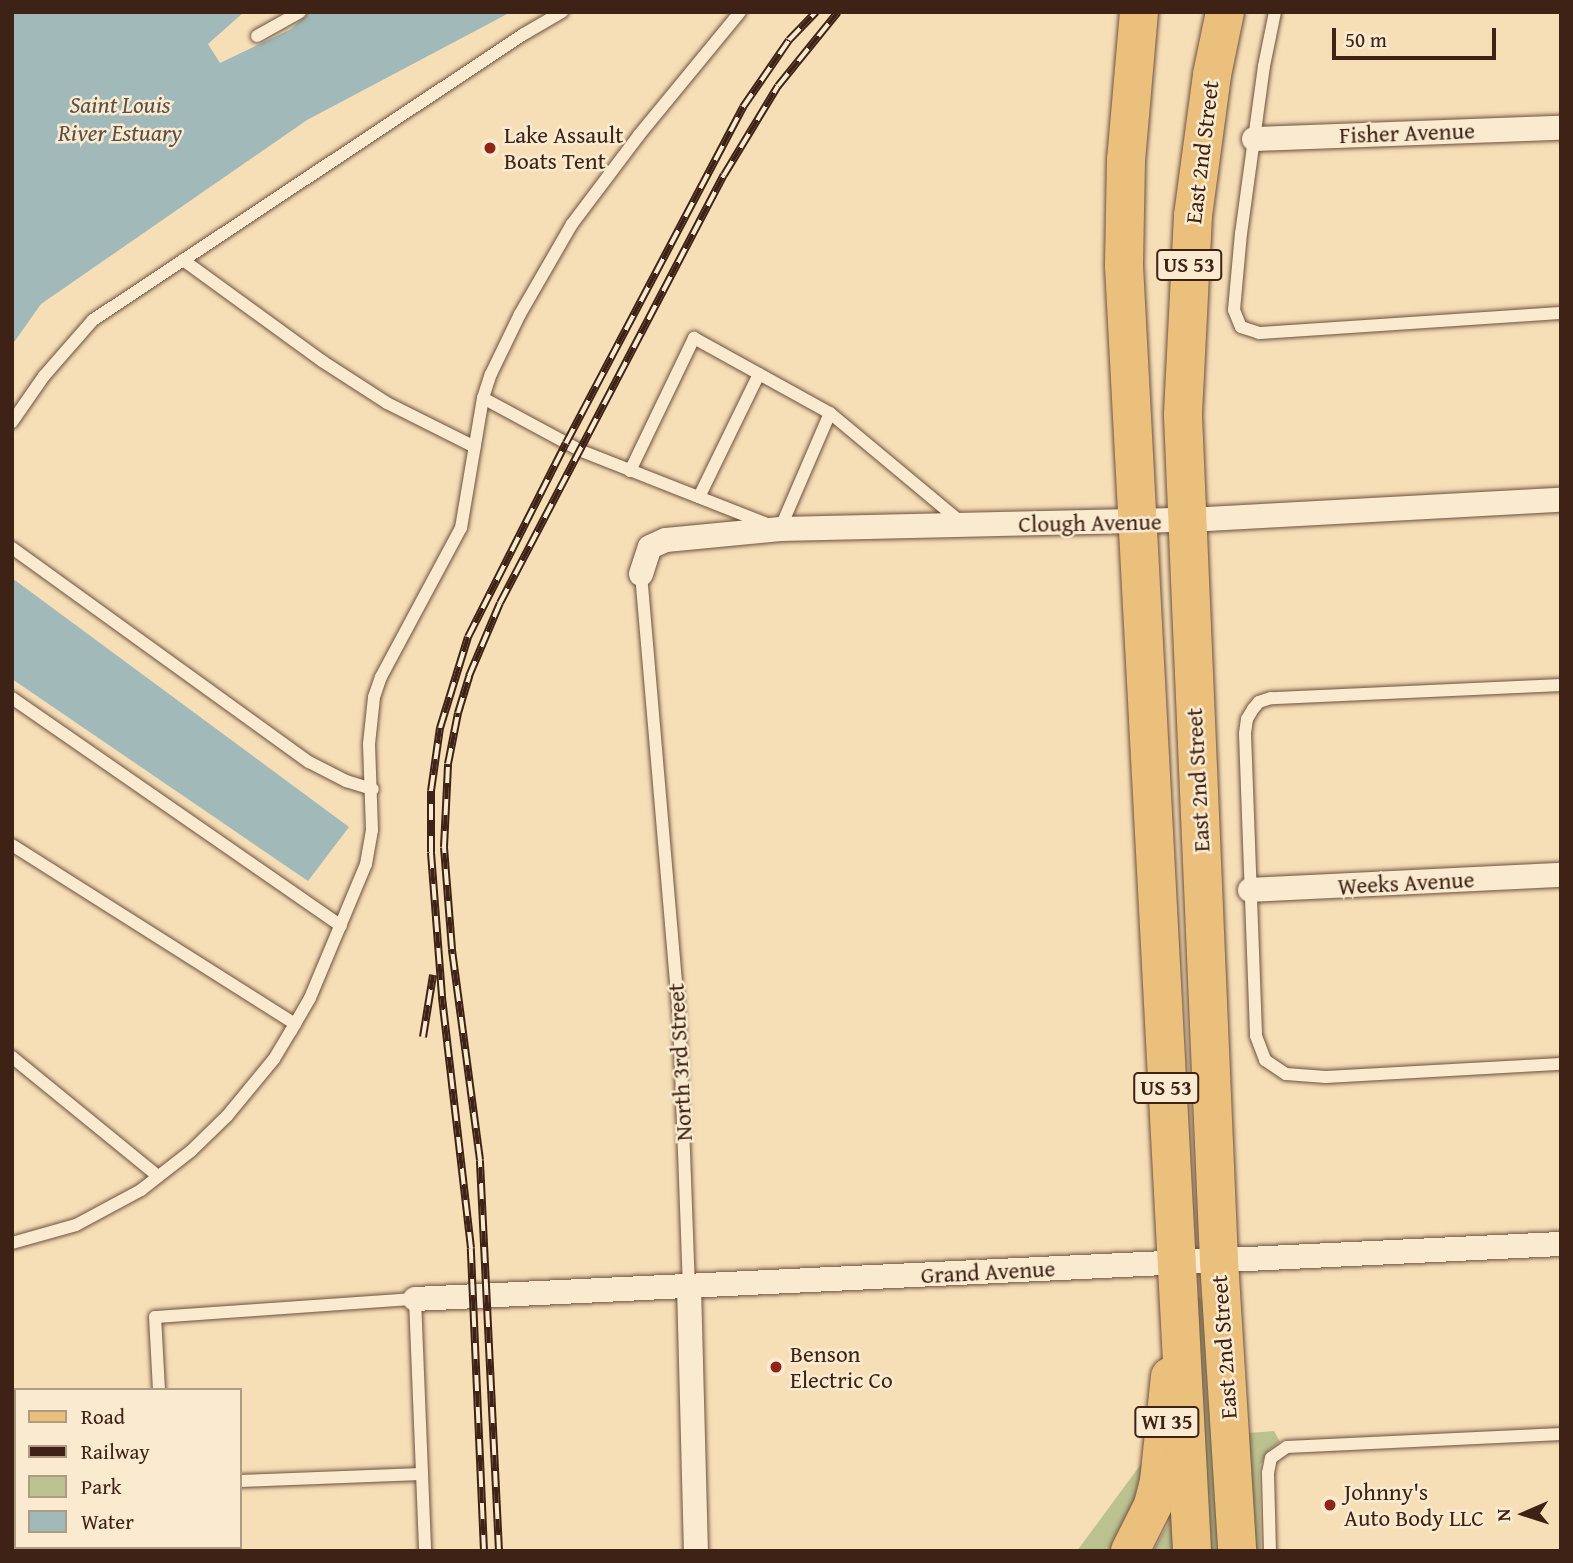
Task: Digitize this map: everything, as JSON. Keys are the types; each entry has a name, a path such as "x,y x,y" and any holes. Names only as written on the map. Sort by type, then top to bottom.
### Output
{"main road":[{"name":"East 2nd Street","path":"1139,12 1128,120 1124,220 1192,1551"},
{"name":"East 2nd Street","path":"1225,12 1200,152 1190,258 1184,416 1219,1261 1237,1551"},
{"name":"WI 35","path":"1130,1551 1153,1505 1165,1448 1176,1275"}],"street":[{"name":"Fisher Avenue","path":"1254,139 1561,128"},
{"name":"Clough Avenue","path":"641,574 650,547 666,540 780,529 1138,522 1561,500"},
{"name":"Weeks Avenue","path":"1250,890 1561,875"},
{"name":"Grand Avenue","path":"415,1299 689,1286 1176,1275 1219,1261 1561,1244"},
{"name":"North 3rd Street","path":"689,1286 696,1551"}],"lane":[{"path":"257,36 300,12"},
{"path":"12,422 44,376 93,320 524,34 562,12"},
{"path":"12,1243 76,1225 130,1196 158,1176 226,1116 274,1059 295,1024 341,926 366,863 372,830 373,789 369,744 374,697 381,677 461,528 483,398 520,314 572,224 639,135 740,12"},
{"path":"1275,12 1254,139 1234,310 1237,321 1248,332 1561,313"},
{"path":"183,260 322,361 387,404 475,447"},
{"path":"630,471 694,338 830,413 965,525"},
{"path":"699,496 759,374"},
{"path":"483,398 572,446 780,529 830,413"},
{"path":"12,548 309,762 346,781 373,789"},
{"name":"North 3rd Street","path":"641,574 678,1007 689,1286"},
{"path":"1561,685 1271,698 1259,702 1247,719 1245,734 1256,1036 1265,1060 1277,1069 1301,1076 1326,1077 1561,1064"},
{"path":"12,698 341,926"},
{"path":"12,845 295,1024"},
{"path":"12,1057 158,1176"},
{"path":"159,1388 155,1317 415,1299 425,1551"},
{"path":"1270,1551 1268,1473 1271,1458 1287,1447 1561,1434"},
{"path":"242,1481 422,1474"}],"green space":[{"path":"1195,1297 1199,1297 1203,1303 1208,1400 1226,1551 1201,1551"},
{"path":"1274,1431 1280,1442 1269,1450 1260,1465 1259,1474 1261,1551 1250,1551 1248,1433"},
{"path":"1158,1441 1119,1551 1077,1551"},
{"path":"1175,1516 1176,1551 1153,1551 1171,1519"}],"water":[{"name":"Saint Louis River Estuary","path":"12,12 244,12 208,44 220,63 291,29 309,12 511,12 307,120 41,304 12,345"},
{"path":"12,578 349,827 308,881 12,679"}],"railway":[{"path":"484,1551 471,1248 442,996 431,852 431,791 440,728 468,637 566,443 743,107 789,40 816,12"},
{"path":"499,1551 480,1160 452,949 444,847 448,764 458,713 469,676 500,603 724,175 778,86 838,12"},
{"path":"423,1037 433,975"}],"place":[{"name":"Lake Assault Boats Tent","path":"490,148"},
{"name":"Benson Electric Co","path":"776,1367"},
{"name":"Johnny's Auto Body LLC","path":"1330,1505"}]}
